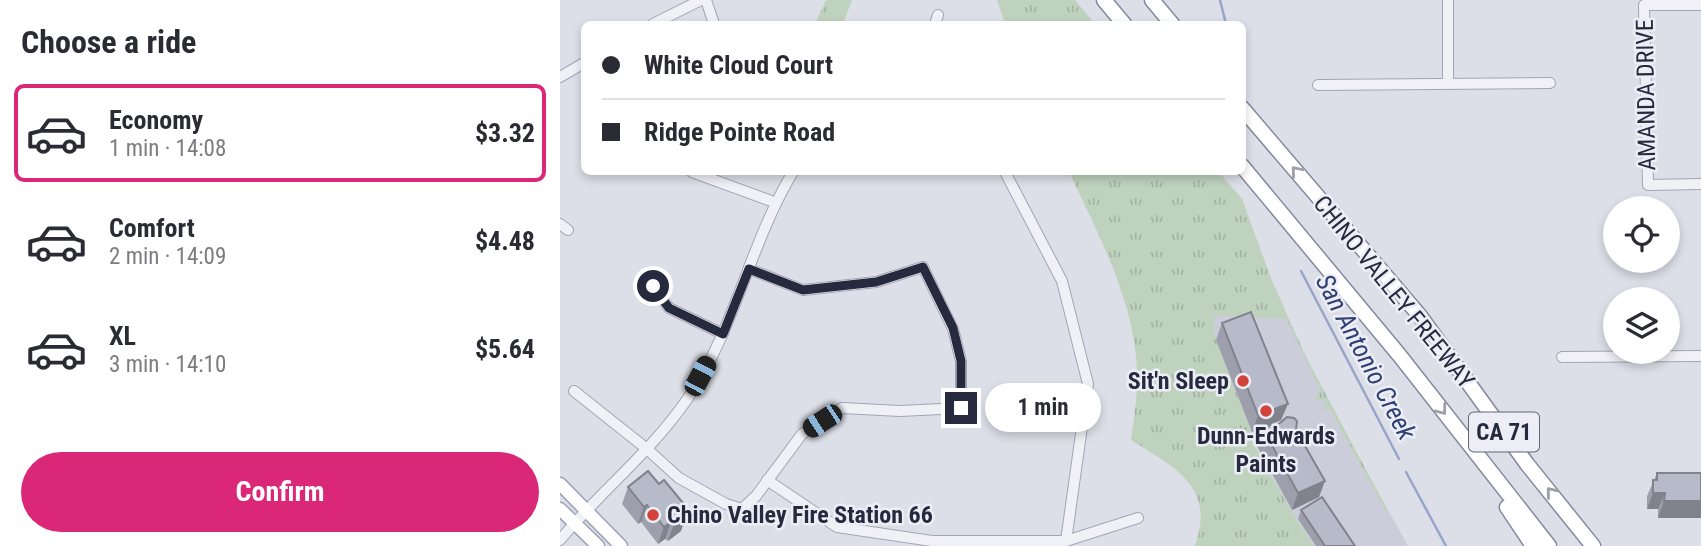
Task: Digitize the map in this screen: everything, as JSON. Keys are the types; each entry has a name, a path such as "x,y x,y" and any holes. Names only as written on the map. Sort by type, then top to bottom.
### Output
{"highway":[{"path":"1104,0 1122,21"},
{"path":"1152,0 1170,21"},
{"name":"CHINO VALLEY FREEWAY","path":"1246,113 1420,316 1527,464 1593,546"},
{"name":"CHINO VALLEY FREEWAY","path":"1246,171 1400,356 1549,546"},
{"path":"1493,477 1499,497 1533,546"},
{"path":"1583,533 1604,546"}],"main road":[{"path":"560,484 621,546"},
{"path":"560,509 598,546"}],"street":[{"path":"659,21 704,0 713,21"},
{"path":"1448,0 1448,84"},
{"name":"AMANDA DRIVE","path":"1701,5 1644,5 1648,185 1701,184"},
{"path":"560,77 581,65"},
{"path":"1318,85 1549,83"},
{"path":"700,175 775,202"},
{"path":"560,540 647,449 689,397 723,334 775,202 791,175"},
{"path":"1007,175 1062,281 1088,384 1066,541"},
{"path":"574,391 679,478 726,504 742,509 756,496 802,434 842,408 865,407 900,411 961,408 961,361 953,328 923,267 876,282 803,290 749,269"},
{"path":"653,286 669,308 723,334"},
{"path":"1562,357 1701,356"},
{"path":"767,480 837,527 932,541 1066,541 1138,518"}],"shaded area":[{"path":"1204,309 1286,314 1326,398 1408,546 1314,546 1249,434"}],"green space":[{"path":"826,0 852,0 844,21 816,21"},
{"path":"997,0 1075,0 1092,21 1004,21"},
{"path":"1070,175 1222,175 1242,199 1271,278 1305,355 1388,511 1386,512 1329,408 1323,411 1322,408 1327,405 1324,399 1318,401 1315,396 1321,392 1286,319 1215,315 1213,325 1219,327 1213,330 1251,430 1250,435 1268,426 1274,437 1255,443 1252,441 1314,546 1195,546 1200,525 1200,508 1196,493 1176,470 1131,440 1137,379 1134,344 1122,292"}],"building":[{"path":"1251,312 1288,404 1258,415 1222,323"},
{"path":"1287,417 1297,421 1296,430 1325,481 1298,493 1263,429 1272,424 1274,428"},
{"path":"648,471 659,484 664,480 688,509 684,511 687,514 674,524 671,522 664,527 628,487"},
{"path":"1657,473 1701,473 1701,501 1664,501 1665,493 1653,493 1653,480 1657,480"},
{"path":"1322,497 1355,546 1325,546 1301,510"}],"waterway":[{"name":"San Antonio Creek","path":"1220,0 1225,21"},
{"name":"San Antonio Creek","path":"1301,271 1399,459"},
{"name":"San Antonio Creek","path":"1406,472 1446,546"}],"place":[{"name":"Sit'n Sleep","path":"1243,381"},
{"name":"Dunn-Edwards Paints","path":"1266,411"},
{"name":"Chino Valley Fire Station 66","path":"653,515"}],"route":[{"path":"653,286 669,308 723,334 749,269 803,290 876,282 923,267 953,328 961,361 961,408"}]}
